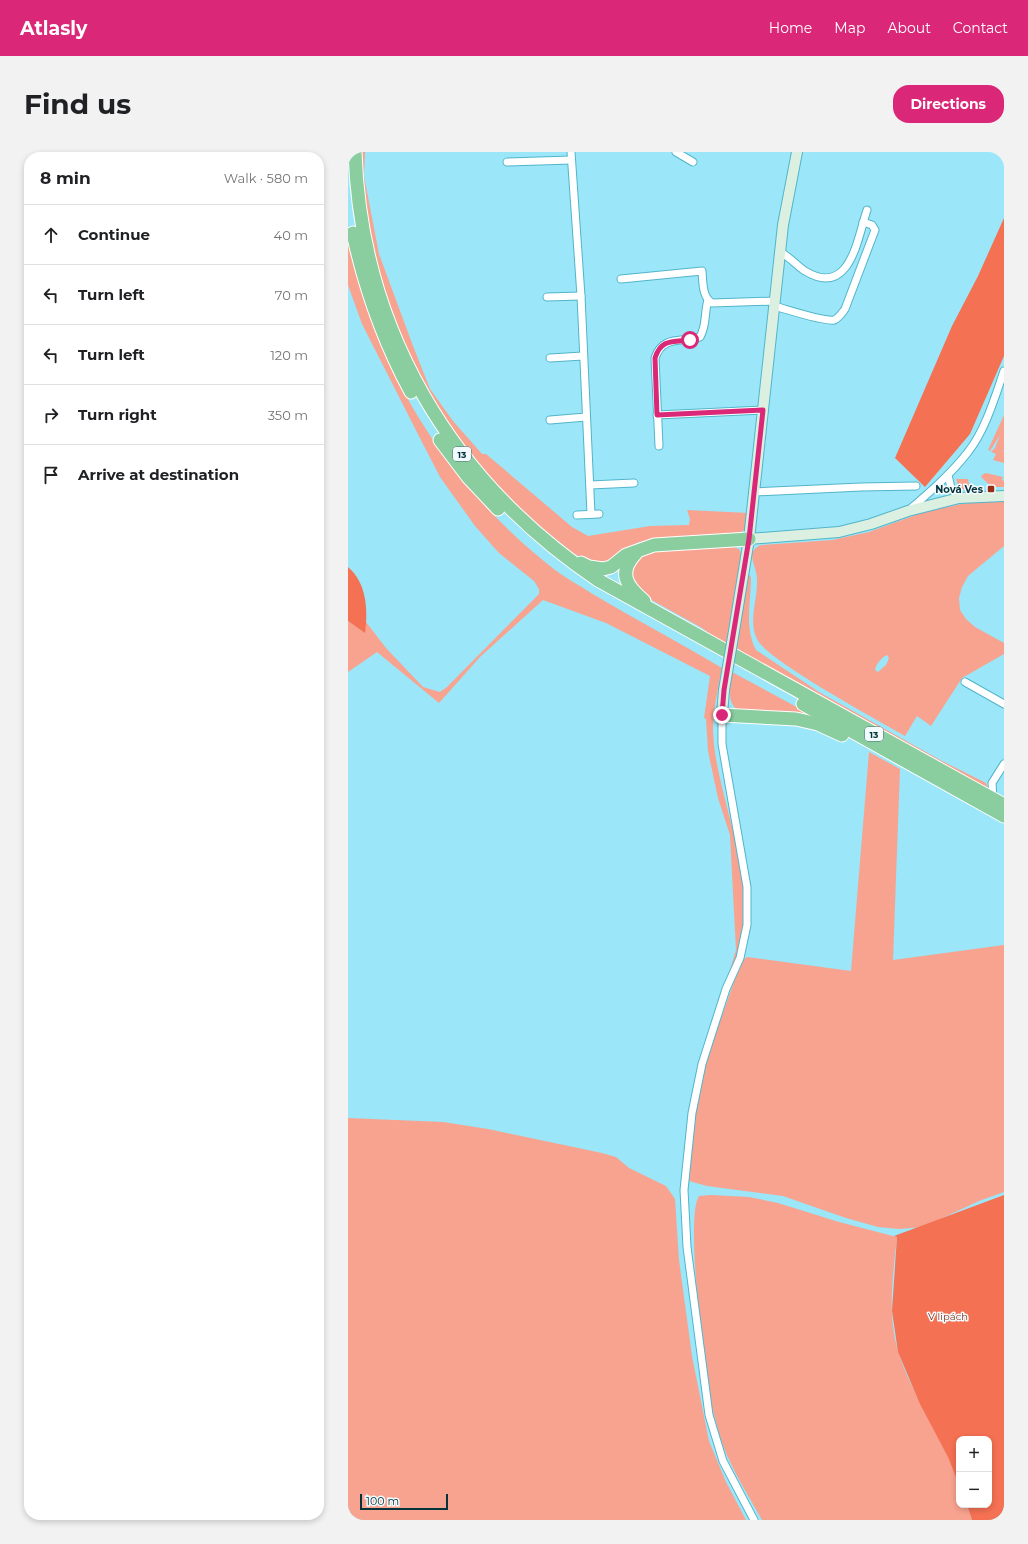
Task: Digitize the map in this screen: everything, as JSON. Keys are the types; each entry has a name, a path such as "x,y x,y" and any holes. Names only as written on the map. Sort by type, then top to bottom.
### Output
{"highway":[{"name":"13","path":"354,152 358,202 366,248 374,278 398,346 431,411 464,458 486,484 538,536 578,566 657,614 998,802"},
{"name":"13","path":"348,192 359,257 377,316 393,356 412,394 434,432 457,464 479,490 533,543 593,587 1004,816"},
{"path":"486,484 502,496 563,550 589,567 603,569 611,567 626,555 654,545 749,539"},
{"path":"638,550 626,567 625,574 631,588 647,604 703,634 719,648"},
{"path":"722,715 796,719 818,724 894,756"}],"street":[{"path":"571,152 590,485 595,514 577,515"},
{"path":"676,152 693,162"},
{"path":"754,1520 722,1461 709,1415 699,1352 687,1247 684,1190 692,1113 702,1064 726,989 740,958 747,925 747,887 722,744 722,715 724,690 749,539 780,252 797,152"},
{"path":"507,162 571,160"},
{"path":"780,252 805,270 820,277 830,279 836,277 842,273 849,263 867,210"},
{"path":"621,279 702,271 705,295 712,303 775,303 824,319 833,320 839,318 845,309 875,230 872,225 863,222"},
{"path":"547,297 580,296"},
{"path":"659,446 655,358 661,345 669,342 700,337 705,329 705,308 708,300"},
{"path":"550,358 583,356"},
{"path":"908,510 948,475 969,451 987,417 1004,371"},
{"path":"657,415 763,410"},
{"path":"550,420 586,417"},
{"path":"948,475 951,488 959,498"},
{"path":"590,485 634,483"},
{"path":"754,492 916,486"},
{"path":"749,539 839,532 871,524 908,510 959,498 975,496 1004,496"},
{"path":"965,682 1004,704"},
{"path":"998,802 992,783 1004,764"}],"shaded area":[{"path":"360,152 365,152 364,176 379,254 430,389 453,421 482,454 486,454 572,527 588,536 650,526 689,525 690,519 687,510 749,513 745,529 740,533 639,542 628,548 606,565 589,562 573,553 543,529 487,477 471,458 416,374 382,290 365,219"},
{"path":"348,233 359,283 376,331 396,377 421,421 449,463 481,502 517,537 555,570 607,603 722,668 717,691 713,731 716,759 739,854 744,886 746,917 741,947 729,973 736,950 730,835 718,798 708,751 706,719 704,718 710,676 606,623 543,600 480,657 439,703 377,652 348,672 348,621 364,632 366,622 386,648 423,687 440,692 447,687 539,594 539,589 534,581 499,553 475,526 440,477 362,324 348,285"},
{"path":"1004,415 1004,450 1002,452 1004,451 1004,463 993,460 996,454 991,452 995,448 1000,435 990,451 988,450"},
{"path":"986,473 1003,477 1002,480 1004,481 1004,487 992,487 981,477"},
{"path":"956,479 968,479 970,490 968,491 959,488"},
{"path":"992,501 1004,502 1004,546 968,576 962,587 959,598 960,610 966,619 975,627 1004,643 1004,654 962,678 931,726 917,716 905,736 801,675 765,649 757,639 754,632 753,617 757,579 752,555 756,548 761,545 832,540 869,532 921,513 961,504","holes":["887,655 889,658 886,665 878,672 875,670 878,663 883,658"]},
{"path":"734,547 739,549 742,556 726,646 702,628 639,593 632,586 630,565 636,557 650,552"},
{"path":"748,573 751,577 749,623 752,641 756,650 819,692 940,760 986,783 988,789 736,652"},
{"path":"732,672 817,718 739,711 732,703 730,698"},
{"path":"869,752 900,769 893,960 1004,945 1004,1192 979,1201 923,1227 899,1229 878,1227 846,1218 783,1196 707,1186 689,1181 693,1125 703,1069 741,962 747,957 851,971"},
{"path":"348,1118 443,1122 488,1129 602,1153 616,1157 629,1168 666,1186 675,1199 679,1260 692,1356 709,1441 726,1482 746,1520 348,1520"},
{"path":"711,1195 749,1197 778,1203 839,1222 897,1237 892,1308 898,1351 912,1385 946,1450 953,1467 956,1476 956,1508 968,1508 972,1520 762,1520 726,1454 718,1430 709,1392 703,1351 695,1260 695,1209 699,1196"}],"green space":[{"path":"1004,218 1004,356 970,434 925,487 895,458 952,326 978,276"},
{"path":"348,567 359,581 363,589 366,607 365,633 348,621"},
{"name":"V lipách","path":"1004,1195 1004,1520 972,1520 968,1508 992,1508 992,1436 956,1436 956,1477 948,1457 920,1404 898,1352 892,1311 897,1237 894,1236"}],"place":[{"name":"Nová Ves","path":"991,489"}],"route":[{"path":"690,340 669,342 661,345 658,350 655,358 657,415 763,410 749,539 724,690 722,715"}]}
